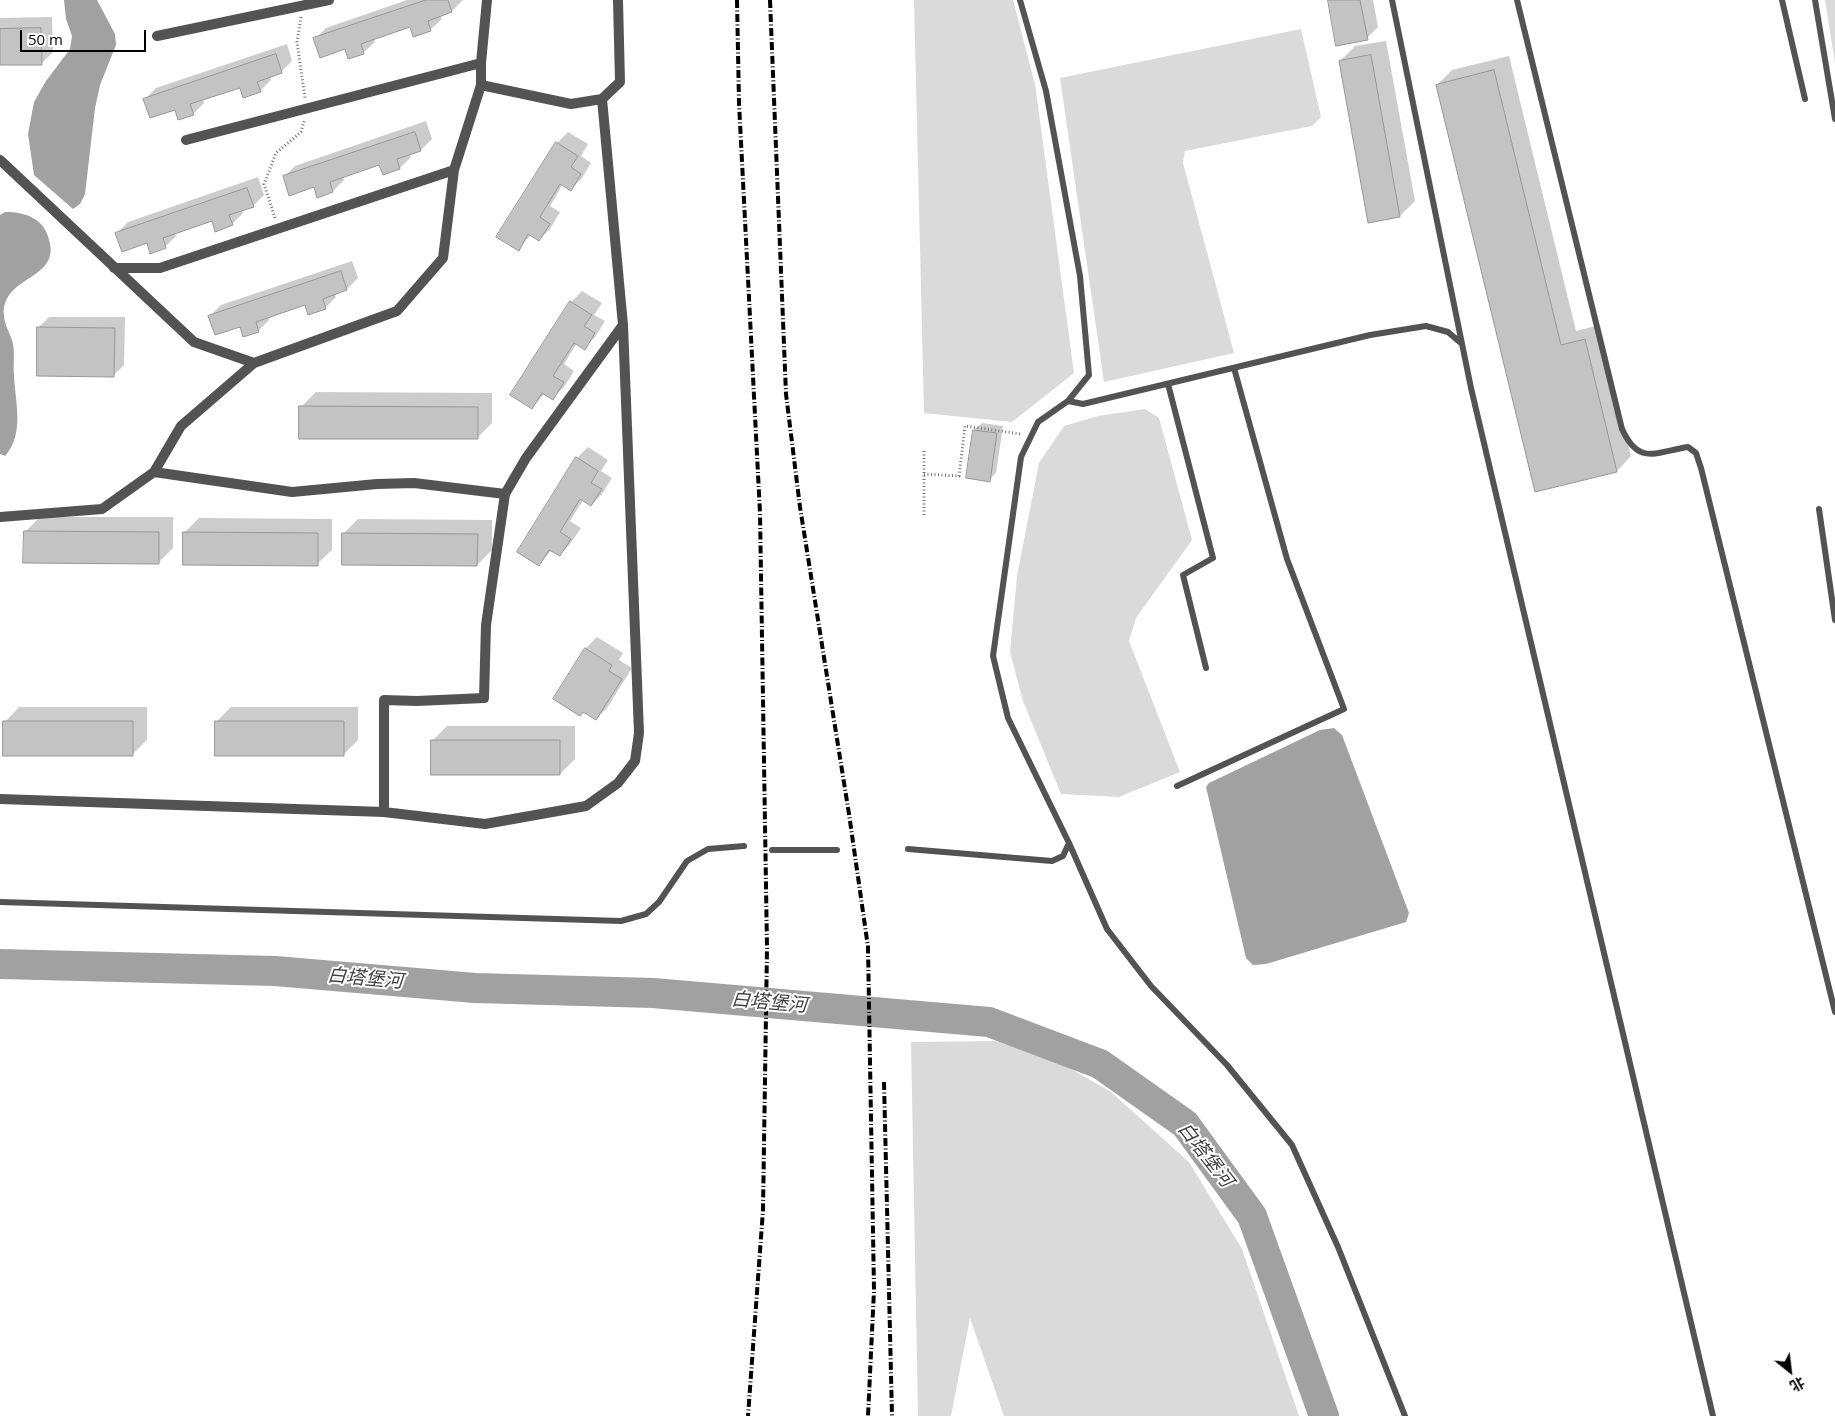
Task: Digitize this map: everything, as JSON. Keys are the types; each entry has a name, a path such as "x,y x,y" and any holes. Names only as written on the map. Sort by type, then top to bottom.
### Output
{"street":[{"path":"157,36 329,0"},
{"path":"0,517 102,509 154,472 181,426 254,363 397,311 443,258 454,170 481,85 481,63 487,0"},
{"path":"481,85 571,104 602,99 620,82 618,0"},
{"path":"186,140 481,63"},
{"path":"0,799 384,812 485,824 586,806 618,784 635,761 639,733 623,325 602,99"},
{"path":"0,160 194,342 254,363"},
{"path":"114,268 160,268 454,170"},
{"path":"384,812 384,700 417,702 484,698 486,625 506,494 526,458 623,325"},
{"path":"154,472 292,492 377,484 414,483 506,494"}],"lane":[{"path":"1020,0 1046,91 1080,276 1089,374 1068,401 1038,422 1021,457 993,656 1008,718 1069,843 1108,929 1151,986 1227,1065 1292,1144 1338,1247 1405,1416"},
{"path":"1392,0 1462,344 1713,1416"},
{"path":"1517,0 1622,429 1630,445 1639,453 1652,454 1688,447 1696,452 1835,1012"},
{"path":"1782,0 1804,99"},
{"path":"1815,0 1835,119"},
{"path":"1068,401 1083,404 1370,335 1426,326 1448,332 1462,344"},
{"path":"1177,786 1344,709 1287,559 1234,368"},
{"path":"1168,384 1213,558 1183,575 1206,668"},
{"path":"1819,510 1835,620"},
{"path":"908,849 1052,861 1063,856 1069,843"},
{"path":"0,902 621,920 646,914 659,902 687,860 708,849 744,846"},
{"path":"772,850 837,850"}],"path":[{"path":"924,474 959,476 965,426 1031,436"},
{"path":"924,449 924,515"}],"shaded area":[{"path":"64,0 97,0 115,34 116,45 100,85 95,108 85,194 80,204 73,209 34,175 28,134 34,102 46,81 70,49 72,36 66,19"},
{"path":"914,0 1013,0 1035,84 1074,373 1012,422 924,413"},
{"path":"1825,0 1835,0 1835,63"},
{"path":"1301,29 1321,117 1312,126 1185,151 1183,163 1234,353 1104,382 1060,78"},
{"path":"5,212 21,213 40,223 48,235 50,256 45,265 19,285 5,303 4,319 14,348 17,428 15,438 5,456 0,454 0,215"},
{"path":"1145,409 1159,418 1192,540 1136,618 1129,641 1180,772 1119,797 1061,794 1023,701 1010,652 1017,576 1039,463 1064,426 1098,416"},
{"path":"1334,728 1342,735 1409,913 1406,922 1266,964 1253,965 1246,958 1206,787 1209,783 1320,730"},
{"path":"996,1041 1052,1058 1111,1092 1189,1162 1242,1249 1299,1416 1004,1416 970,1318 951,1416 918,1416 911,1042"}],"building":[{"path":"426,0 448,0 452,12 428,21 431,31 413,37 410,27 361,44 364,54 348,59 345,49 320,58 313,38"},
{"path":"1328,0 1360,0 1368,40 1336,46"},
{"path":"41,28 42,65 0,65 0,29"},
{"path":"276,54 282,73 257,82 261,92 243,98 240,88 190,104 194,115 178,120 175,110 150,118 143,99"},
{"path":"1371,55 1400,217 1368,223 1339,61"},
{"path":"1494,70 1561,345 1585,339 1617,472 1535,492 1436,85"},
{"path":"415,132 421,151 397,159 400,169 383,175 379,165 330,182 333,192 317,198 314,187 289,196 283,176"},
{"path":"556,142 578,156 571,167 581,174 571,191 560,184 540,217 550,224 539,241 528,234 519,251 496,237"},
{"path":"247,188 254,207 229,215 233,225 215,232 212,221 163,238 166,248 150,254 147,243 122,252 115,233"},
{"path":"341,271 347,290 323,299 326,309 308,315 305,305 256,322 259,332 243,337 240,327 215,335 208,316"},
{"path":"570,301 592,315 584,326 595,333 585,350 574,343 553,376 564,382 553,400 542,393 532,409 510,395"},
{"path":"37,327 115,328 114,377 37,376"},
{"path":"299,406 478,407 478,439 299,439"},
{"path":"973,430 997,433 990,482 966,478"},
{"path":"576,457 598,471 591,483 602,489 591,506 580,499 560,532 571,539 560,556 549,550 539,566 517,552"},
{"path":"24,531 159,532 159,564 23,563"},
{"path":"183,532 318,533 318,566 183,565"},
{"path":"342,533 478,534 477,566 342,565"},
{"path":"585,648 612,665 609,671 622,679 596,720 583,712 580,716 553,699"},
{"path":"3,721 133,721 133,756 3,756"},
{"path":"215,721 344,721 344,756 215,756"},
{"path":"431,740 560,740 560,775 431,775"}],"waterway":[{"name":"白塔堡河","path":"0,964 275,971 475,988 653,993 989,1022 1100,1064 1185,1124 1252,1216 1324,1416"}],"railway":[{"path":"737,0 739,103 760,513 767,948 763,1210 748,1416"},
{"path":"770,0 786,394 800,507 849,814 868,947 874,1290 868,1416"},
{"path":"884,1082 892,1416"}]}
